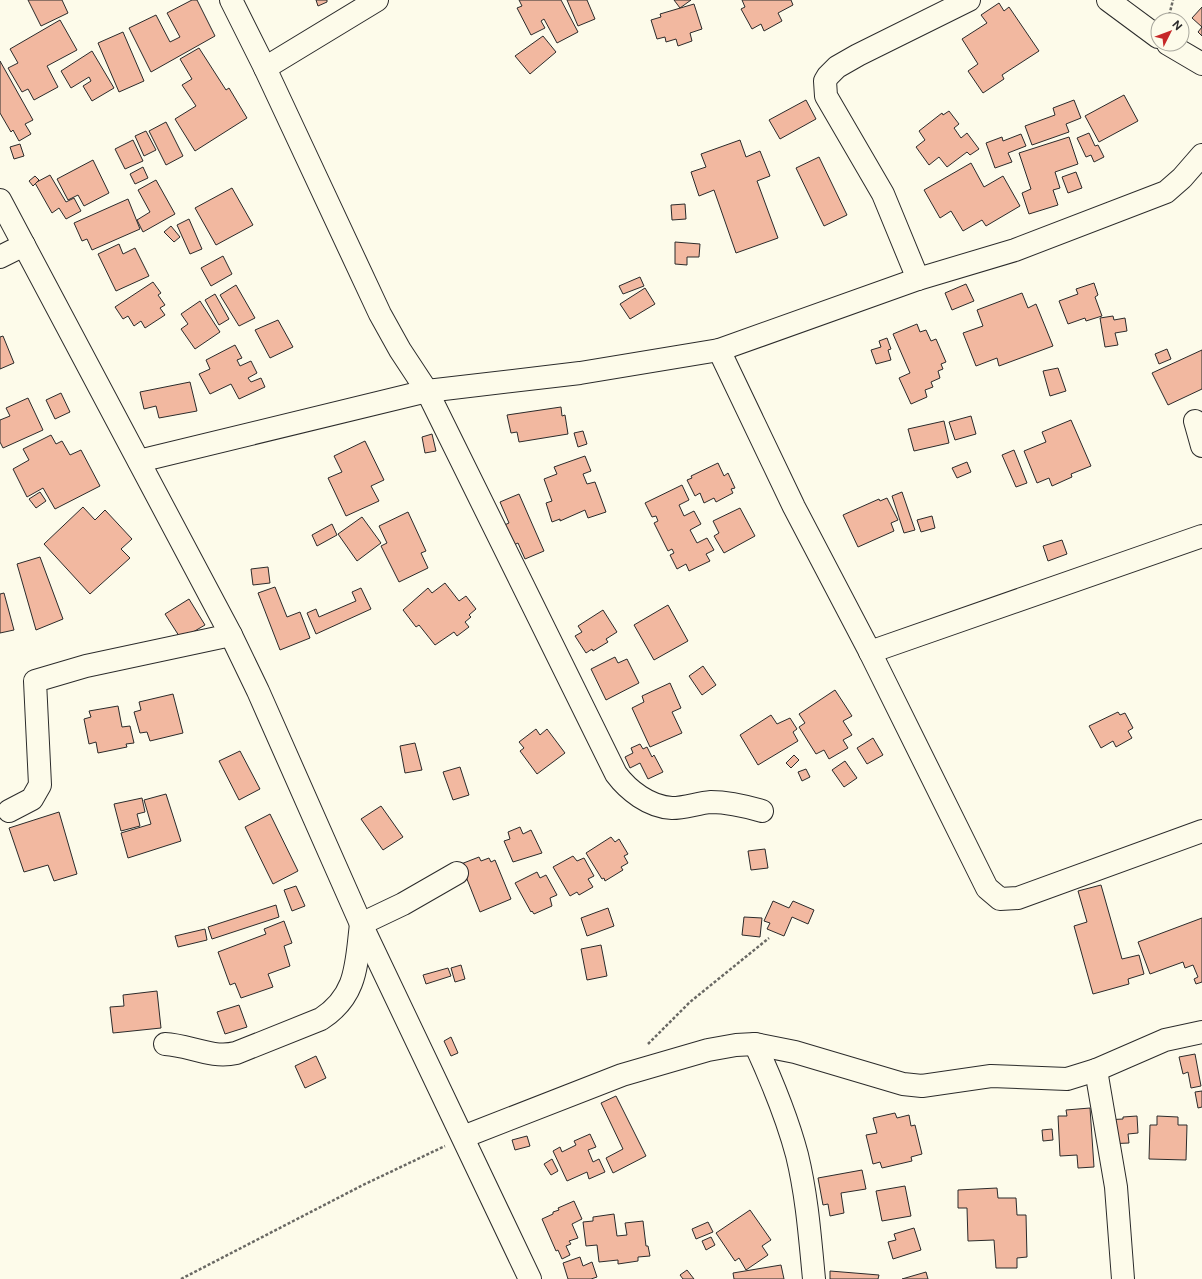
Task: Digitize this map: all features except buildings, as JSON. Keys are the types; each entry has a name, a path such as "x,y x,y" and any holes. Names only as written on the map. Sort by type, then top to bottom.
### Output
{"street":[{"path":"231,0 265,68 380,314 400,350 427,391 616,774 624,784 638,796 666,807 720,802 762,811"},
{"path":"265,68 377,0"},
{"path":"918,279 883,194 826,96 825,81 837,67 858,54 969,0"},
{"path":"1108,0 1150,31"},
{"path":"1182,52 1202,64"},
{"path":"139,461 427,391 580,373 719,350 918,279 1015,250 1166,192 1182,178 1202,155"},
{"path":"0,200 231,635 258,691 361,924 530,1279"},
{"path":"0,257 24,245"},
{"path":"719,350 794,507 870,652 987,888 1000,899 1018,898 1202,831"},
{"path":"1195,421 1202,446"},
{"path":"870,652 1202,536"},
{"path":"9,811 32,799 40,786 35,681 86,666 231,635"},
{"path":"361,924 403,904 457,873"},
{"path":"165,1044 186,1046 211,1054 230,1054 321,1019 334,1011 348,991 353,980 361,924"},
{"path":"463,1137 622,1075 708,1050 736,1045 755,1044 796,1052 903,1084 916,1086 991,1076 1067,1079 1096,1070 1165,1040 1202,1032"},
{"path":"755,1044 776,1088 797,1157 807,1210 814,1279"},
{"path":"1096,1070 1116,1187 1123,1279"}],"path":[{"path":"1170,12 1173,0"},
{"path":"647,1046 690,1002 769,938"},
{"path":"181,1279 363,1185 463,1137"}]}
